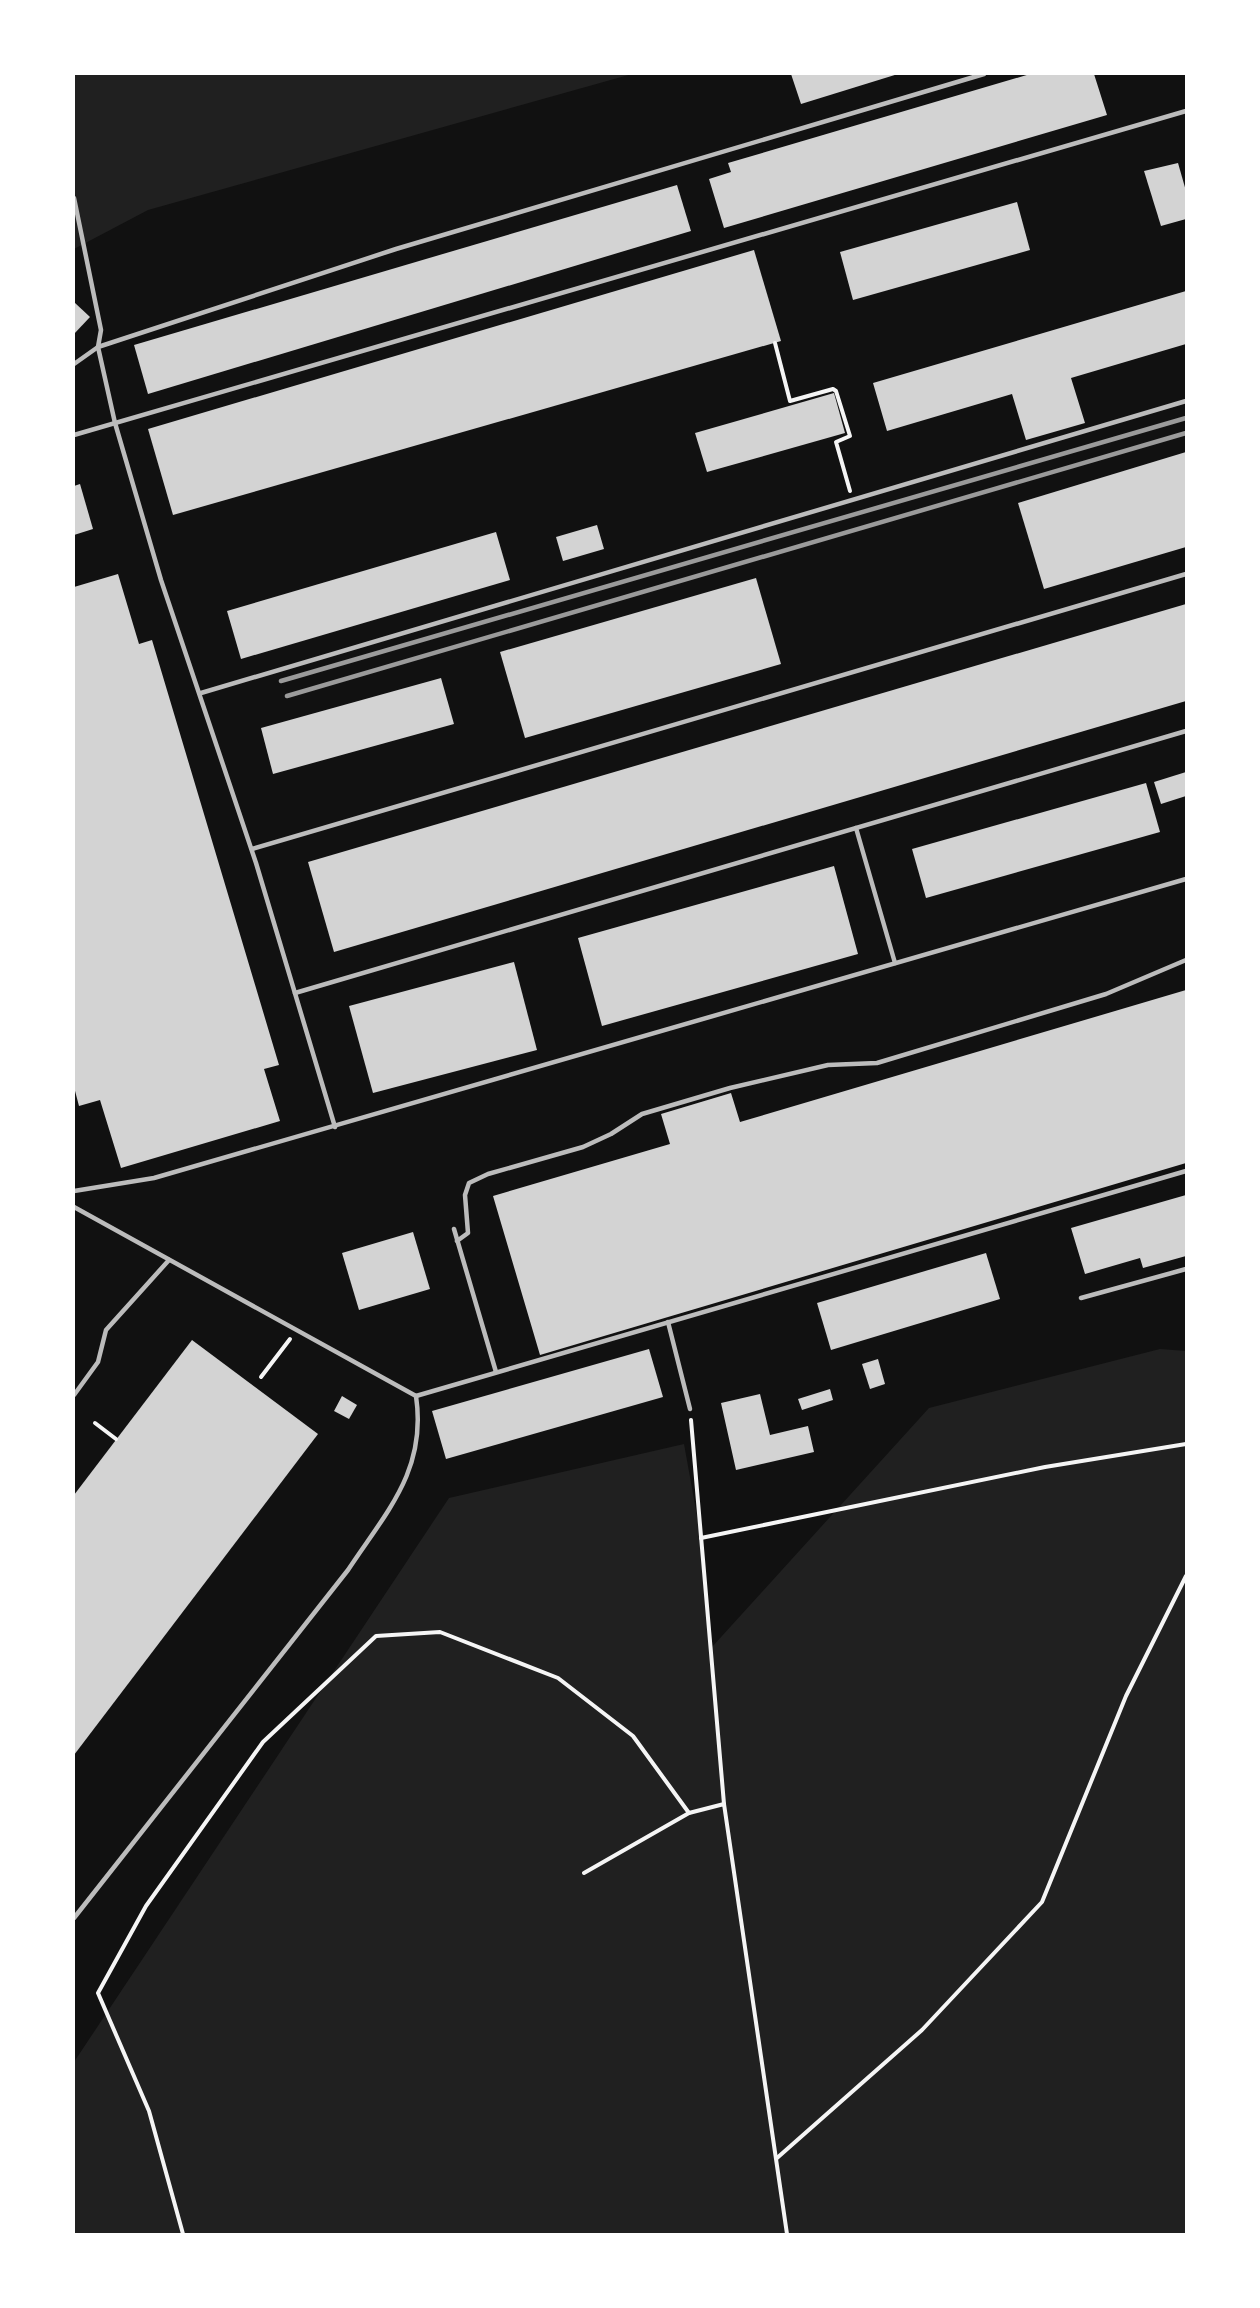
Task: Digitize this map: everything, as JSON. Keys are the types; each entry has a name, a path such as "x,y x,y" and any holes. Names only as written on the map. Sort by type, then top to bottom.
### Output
{"lane":[{"path":"74,364 98,347 396,249 984,74"},
{"path":"74,435 1186,111"},
{"path":"74,198 101,330 98,347 115,423 161,580 252,849 335,1127"},
{"path":"201,693 1186,401"},
{"path":"252,849 1186,574"},
{"path":"295,993 1186,731"},
{"path":"856,828 895,963"},
{"path":"74,1191 154,1179 1186,879"},
{"path":"457,1241 468,1233 465,1195 469,1183 488,1174 583,1147 611,1134 642,1114 730,1088 828,1065 878,1063 1106,994 1186,960"},
{"path":"74,1207 416,1396 1186,1171"},
{"path":"454,1229 496,1372"},
{"path":"74,1395 98,1362 106,1330 169,1260"},
{"path":"1081,1298 1186,1269"},
{"path":"668,1322 690,1409"},
{"path":"74,1918 348,1570 387,1511 402,1487 415,1454 420,1431 416,1396"}],"path":[{"path":"775,343 790,400 830,390 836,391 850,436 836,442 852,500"},
{"path":"261,1377 296,1330"},
{"path":"690,1409 724,1804 787,2235"},
{"path":"95,1423 116,1439"},
{"path":"701,1538 1045,1467 1186,1444"},
{"path":"777,2158 922,2030 1042,1902 1126,1696 1186,1576"},
{"path":"183,2235 149,2111 98,1993 146,1906 263,1742 375,1636 440,1632 558,1678 633,1737 689,1813"},
{"path":"584,1873 689,1813 724,1804"}],"shaded area":[{"path":"74,74 632,74 148,210 74,249"},
{"path":"1160,1349 1186,1351 1186,2234 74,2234 74,2062 449,1498 684,1444 701,1538 712,1647 929,1408"}],"building":[{"path":"791,74 898,74 801,104"},
{"path":"1030,74 1094,74 1107,115 724,228 709,179 731,172 728,163"},
{"path":"1178,163 1186,191 1186,219 1161,226 1144,171"},
{"path":"677,185 691,231 148,394 134,345"},
{"path":"1017,202 1030,250 853,300 840,252"},
{"path":"754,250 781,341 173,515 148,429"},
{"path":"1186,291 1186,344 1071,378 1085,423 1026,440 1012,394 887,431 873,383"},
{"path":"74,302 90,317 74,334"},
{"path":"834,393 845,433 707,472 695,433"},
{"path":"1186,452 1186,547 1044,589 1018,503"},
{"path":"80,484 93,529 74,535 74,486"},
{"path":"597,525 604,549 563,561 556,537"},
{"path":"496,532 510,580 241,659 227,611"},
{"path":"118,574 139,644 152,640 279,1065 264,1069 280,1121 121,1168 100,1100 79,1106 74,1087 74,587"},
{"path":"756,578 781,664 525,738 500,652"},
{"path":"1186,604 1186,701 334,952 308,862"},
{"path":"441,678 454,724 273,774 261,728"},
{"path":"1186,772 1186,796 1161,804 1154,782"},
{"path":"1146,783 1160,832 926,898 912,849"},
{"path":"834,866 858,954 602,1026 578,938"},
{"path":"514,962 537,1050 373,1093 349,1006"},
{"path":"1186,990 1186,1163 540,1355 493,1196 670,1144 661,1114 731,1093 740,1122"},
{"path":"1186,1195 1186,1256 1143,1268 1140,1258 1085,1274 1071,1228"},
{"path":"413,1232 430,1289 359,1310 342,1253"},
{"path":"986,1253 1000,1299 831,1350 817,1303"},
{"path":"192,1340 318,1434 74,1755 74,1495"},
{"path":"649,1349 663,1397 446,1459 432,1411"},
{"path":"878,1359 885,1384 870,1389 862,1364"},
{"path":"830,1389 833,1400 802,1410 798,1399"},
{"path":"760,1394 770,1435 808,1426 814,1452 736,1470 721,1403"},
{"path":"342,1396 357,1405 349,1419 334,1411"}],"railway":[{"path":"281,681 1186,418"},
{"path":"287,696 1186,433"}]}
